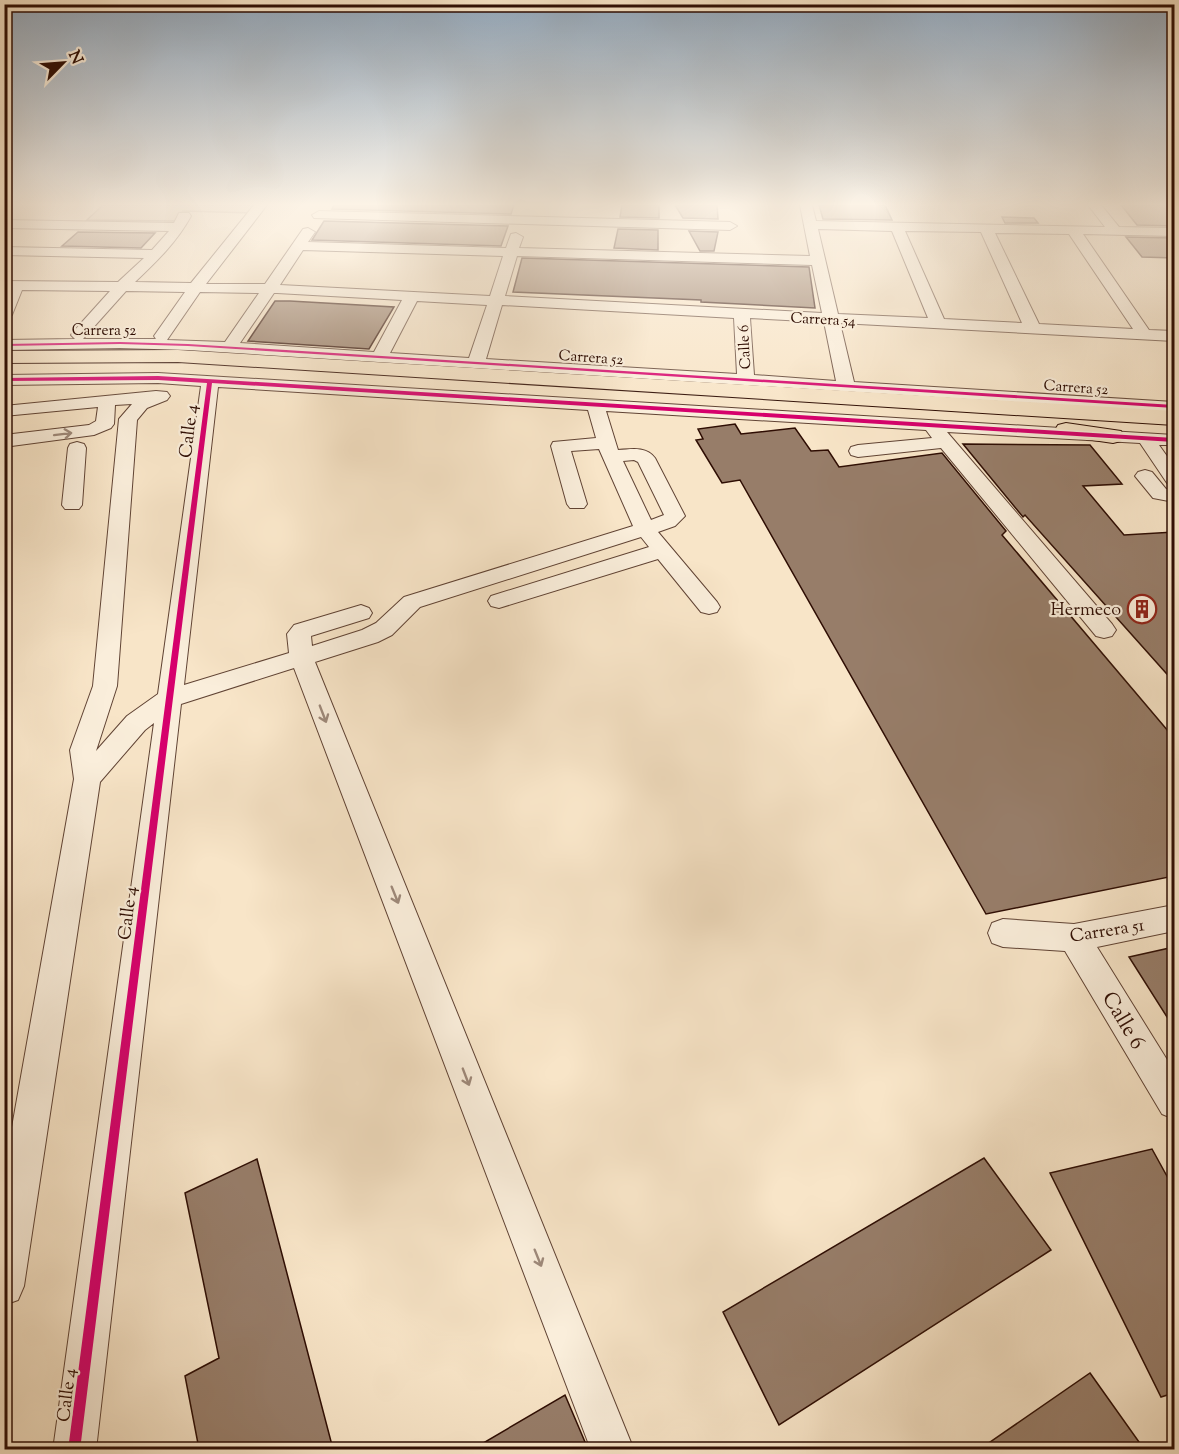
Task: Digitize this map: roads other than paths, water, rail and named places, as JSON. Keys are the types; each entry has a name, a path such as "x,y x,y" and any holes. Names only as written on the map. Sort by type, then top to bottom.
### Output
{"main road":[{"path":"4,356 27,345"},
{"name":"Carrera 52","path":"4,356 178,356 630,384 1003,414 1174,431"},
{"path":"591,370 630,384"},
{"name":"Carrera 52","path":"4,371 217,372 812,413 1003,414"},
{"path":"1003,414 1071,400"},
{"path":"1003,414 1113,436"},
{"name":"Carrera 52","path":"1142,428 1174,417"}],"street":[{"path":"80,334 136,273"},
{"path":"162,336 207,273"},
{"path":"229,348 281,273"},
{"path":"476,363 505,273"},
{"path":"821,273 846,386"},
{"path":"917,273 938,324"},
{"path":"1007,273 1032,327"},
{"path":"1102,273 1144,334"},
{"path":"4,315 11,285"},
{"name":"Carrera 54","path":"11,285 269,290 412,296 1174,336"},
{"path":"379,357 412,296"},
{"name":"Calle 6","path":"742,315 746,379"},
{"name":"Carrera 52","path":"4,345 120,343 229,348 1174,407"},
{"name":"Carrera 52","path":"4,380 158,378 209,386 812,413 932,426 1113,436 1142,428 1174,441"},
{"path":"4,411 161,396 209,386"},
{"name":"Calle 4","path":"74,1449 209,386"},
{"path":"4,1286 87,779 83,750 105,686 128,429 141,404 161,396"},
{"path":"113,400 128,429"},
{"path":"4,441 94,430 105,424 113,400"},
{"path":"595,405 608,449 645,529 709,607"},
{"path":"932,426 1104,630"},
{"path":"1142,428 1174,479"},
{"path":"4,458 77,448 128,429"},
{"path":"858,451 946,442"},
{"path":"87,779 135,723 169,699 370,636 384,629 412,602 668,522 675,516 646,458 637,454 608,449 560,446 577,504"},
{"path":"72,505 77,448"},
{"path":"1145,476 1160,494 1174,496"},
{"path":"499,601 663,550"},
{"path":"361,613 302,631 299,634 302,659 613,1449"},
{"name":"Carrera 51","path":"1003,933 1074,938 1174,918"},
{"name":"Calle 6","path":"1074,938 1174,1102"}],"place":[{"name":"Hermeco","path":"1142,609"}]}
